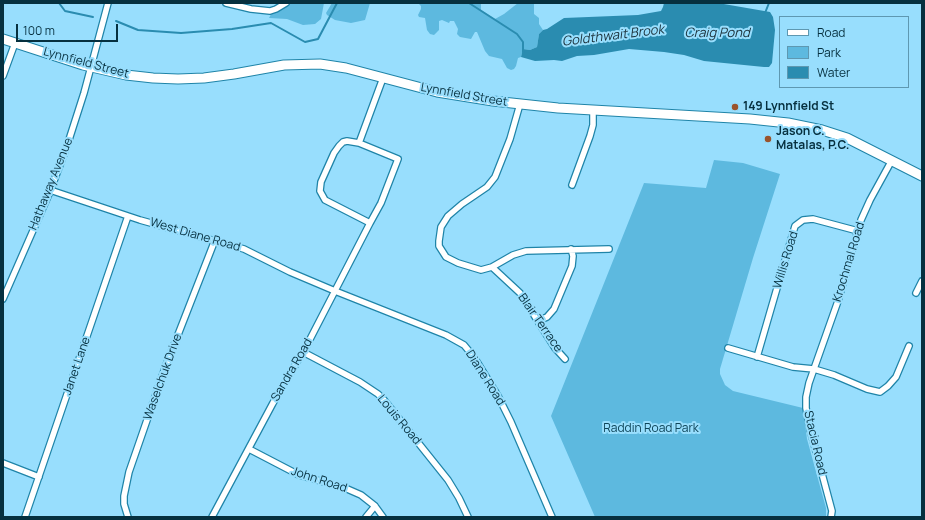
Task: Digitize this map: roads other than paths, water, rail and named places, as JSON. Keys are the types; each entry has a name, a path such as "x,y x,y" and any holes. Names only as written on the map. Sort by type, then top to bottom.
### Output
{"main road":[{"name":"Lynnfield Street","path":"3,39 91,67 126,75 178,79 219,76 284,65 320,64 346,68 460,96 520,104 558,108 768,121 822,130 847,138 922,176"}],"street":[{"name":"Hathaway Avenue","path":"3,299 50,190 67,146 91,67 108,3"},
{"path":"226,3 251,9 270,11 286,3"},
{"path":"3,76 15,42"},
{"path":"370,223 325,200 320,191 321,182 334,153 339,146 343,142 347,141 359,143 383,78"},
{"path":"520,104 510,139 495,177 487,187 458,207 443,222 439,234 439,246 446,257 473,269 481,270 492,267 520,252 531,250 609,249"},
{"path":"572,185 590,136 593,125 593,110"},
{"name":"Sandra Road","path":"212,517 303,352 381,203 398,159 359,143"},
{"name":"Krochmal Road","path":"814,369 838,301 858,231 870,200 892,160"},
{"name":"West Diane Road","path":"50,190 183,233 215,240 244,249 335,292"},
{"name":"Janet Lane","path":"25,517 128,216"},
{"name":"Willis Road","path":"757,356 795,226 803,220 813,219 858,231"},
{"name":"Waselchuk Drive","path":"128,517 124,504 124,496 129,472 165,368 215,240"},
{"path":"538,321 547,317 554,309 572,266 572,249"},
{"name":"Blair Terrace","path":"492,267 520,293 555,348 565,359"},
{"path":"916,293 922,281"},
{"name":"Diane Road","path":"335,292 431,329 464,345 474,357 498,396 511,422 552,517"},
{"path":"728,348 793,367 814,369 834,375 867,389 880,392 896,377 909,346"},
{"name":"Louis Road","path":"303,352 360,382 378,394 448,480 468,517"},
{"name":"Stacia Road","path":"814,369 809,382 806,397 806,408 817,457 832,511 831,517"},
{"name":"John Road","path":"249,449 299,475 345,488 362,495 375,506 383,517"},
{"path":"3,463 39,477"},
{"path":"366,517 375,506"}],"water":[{"name":"Craig Pond","path":"664,3 718,3 770,12 773,17 775,30 772,63 769,67 764,67 704,61 684,55 629,49 594,55 577,56 562,61 535,61 521,57 523,49 530,50 537,47 539,34 543,30 564,18 638,15 661,11"}],"waterway":[{"name":"Goldthwait Brook","path":"59,3 65,11 93,17"},
{"name":"Goldthwait Brook","path":"116,21 138,30 181,33 232,29 271,23 305,42 318,39 337,3"},
{"name":"Goldthwait Brook","path":"469,3 517,34 523,42 524,52"},
{"name":"Goldthwait Brook","path":"765,13 769,3"}],"place":[{"name":"149 Lynnfield St","path":"735,107"},
{"name":"Jason C. Matalas, P.C.","path":"768,139"}],"park label":[{"name":"Raddin Road Park","path":"651,429"}]}
